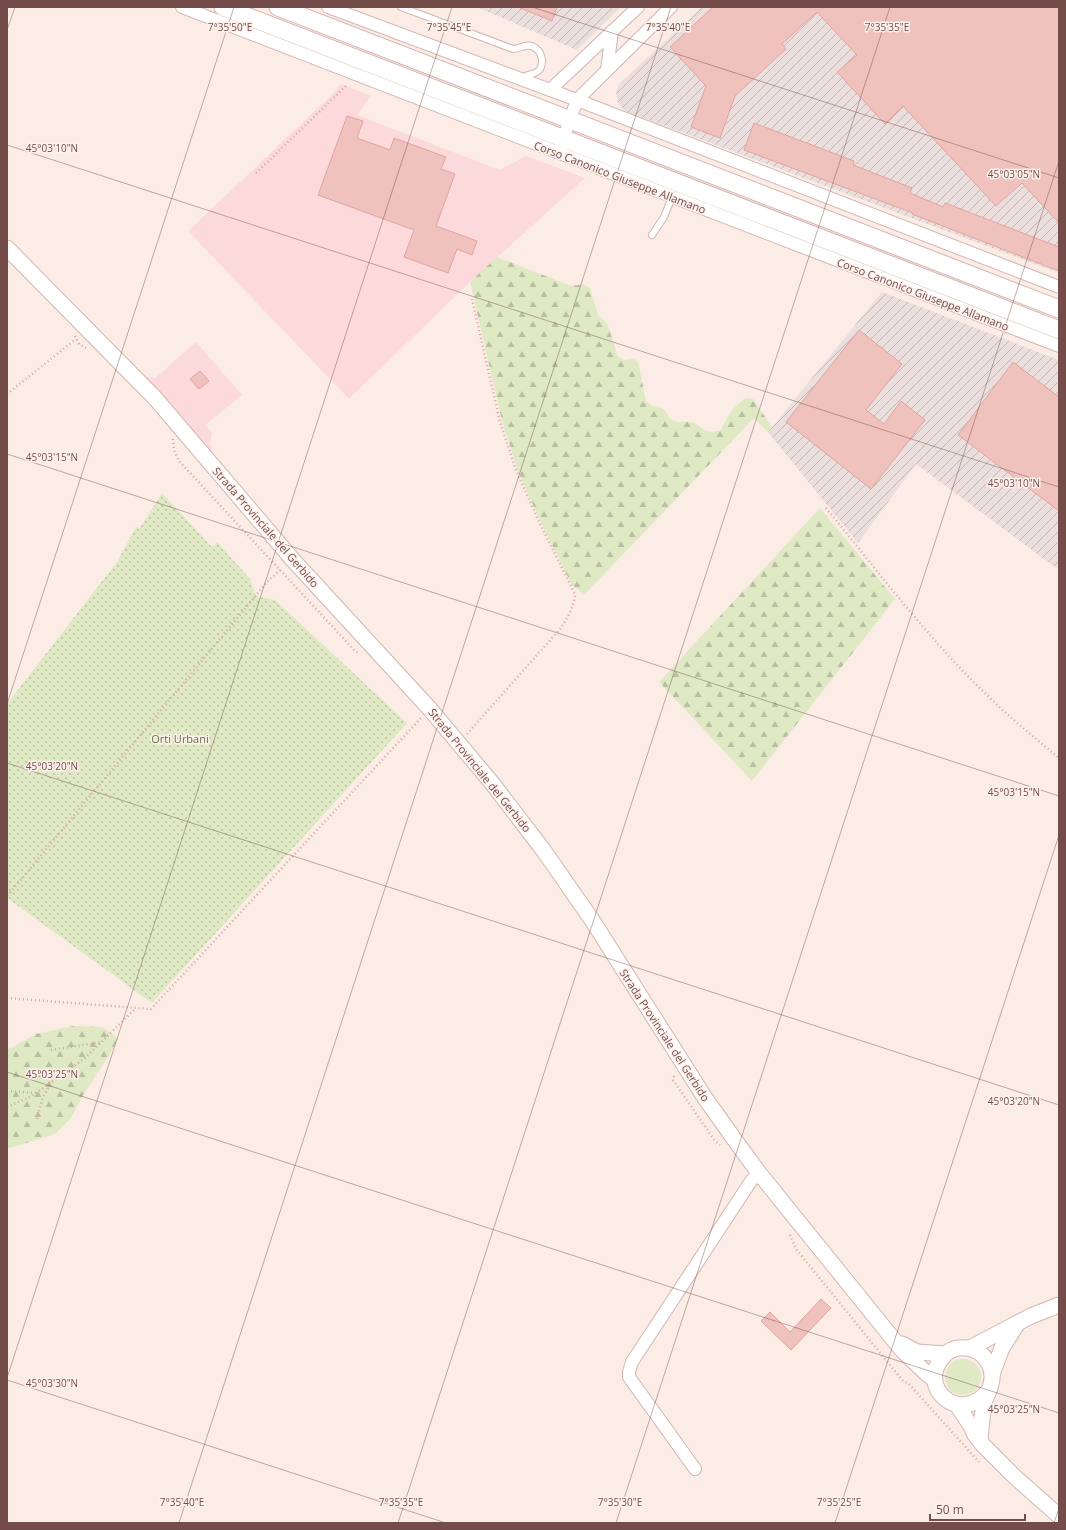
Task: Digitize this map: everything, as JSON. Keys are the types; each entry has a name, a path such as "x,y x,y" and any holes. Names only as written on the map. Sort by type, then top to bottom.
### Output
{"main road":[{"name":"Corso Canonico Giuseppe Allamano","path":"223,7 561,146 1059,330"},
{"path":"278,7 1059,309"}],"street":[{"name":"Corso Canonico Giuseppe Allamano","path":"182,7 356,74 561,146 672,197 1059,346"},
{"path":"329,7 577,100 1059,287"},
{"path":"550,90 638,7"},
{"path":"561,146 577,100 671,7"},
{"path":"608,70 612,31"},
{"name":"Strada Provinciale del Gerbido","path":"7,248 81,332 154,398 293,560 398,673 492,783 539,844 592,920 705,1098 759,1173 902,1350 925,1372 934,1378 936,1388 941,1396 957,1405 971,1426 975,1435 1005,1467 1059,1516"},
{"path":"695,1469 629,1377 629,1372 632,1362 751,1181 759,1173"},
{"path":"970,1348 1031,1316 1059,1305"},
{"path":"992,1374 1002,1348 1018,1323"},
{"name":"Strada Provinciale del Gerbido","path":"894,1340 917,1352 945,1354 953,1349 961,1347 970,1348"},
{"path":"970,1348 979,1352 986,1358 990,1365 992,1374 992,1383 984,1404 980,1440"},
{"path":"934,1378 935,1370 939,1361 945,1354"},
{"path":"957,1405 966,1406 975,1403 983,1398 988,1392"}],"lane":[{"path":"401,7 513,49 525,46 537,49 542,60 540,70 536,73 524,75 522,79"},
{"path":"652,235 664,217 672,197"}],"path":[{"path":"256,173 345,88 356,74"},
{"path":"457,742 471,731 562,628 575,602 575,594 540,524 516,470 500,422 472,299"},
{"path":"7,394 75,340 81,332"},
{"path":"75,340 81,332"},
{"path":"75,340 90,350"},
{"path":"172,436 174,450 179,461 356,652 362,654"},
{"path":"826,508 920,622 988,697 1059,758"},
{"path":"7,895 267,582 280,570"},
{"path":"7,998 151,1009 423,716"},
{"path":"7,1106 37,1093 84,1059 136,1008"},
{"path":"51,1050 102,1041"},
{"path":"676,1071 673,1080 715,1141 723,1146"},
{"path":"37,1119 43,1097 51,1082"},
{"path":"7,1091 37,1093"},
{"path":"790,1234 796,1249 903,1381 909,1384 984,1467"}],"shaded area":[{"path":"477,7 621,7 577,50"},
{"path":"702,7 1059,7 1059,273 625,111 618,103 616,92 619,84"},
{"path":"341,84 371,96 357,115 500,170 526,156 585,178 470,282 349,399 188,231 334,93"},
{"path":"882,292 1059,360 1059,570 916,464 858,543 768,432"},
{"path":"196,342 242,395 205,425 212,433 210,443 215,461 142,376 155,378"}],"green space":[{"path":"497,257 571,286 583,284 590,288 598,315 607,323 618,356 624,360 634,359 638,362 646,401 652,406 664,409 672,420 676,422 695,423 707,431 715,432 721,430 731,412 746,398 753,399 772,427 768,432 754,418 584,595 572,585 542,525 518,471 502,421 470,282"},
{"name":"Orti Urbani","path":"162,493 212,547 217,542 251,580 254,592 259,597 275,600 407,723 152,1003 7,898 7,704 117,562 136,527 140,528"},
{"path":"820,508 895,599 752,781 659,682"},
{"path":"73,1026 103,1027 118,1039 70,1119 55,1134 7,1149 7,1050 36,1034"},
{"path":"967,1359 976,1364 980,1370 980,1384 976,1390 967,1395 959,1395 950,1390 946,1384 945,1373 950,1364 956,1360"}],"building":[{"path":"518,7 557,7 552,21"},
{"path":"713,7 1059,7 1059,223 1022,183 996,206 903,106 885,124 837,72 857,55 817,12 782,44 786,49 735,96 720,138 691,127 706,86 670,47"},
{"path":"347,116 363,121 357,138 390,150 394,138 446,157 441,169 455,174 436,226 477,241 472,255 457,249 448,273 404,257 414,230 318,195"},
{"path":"754,123 854,161 853,165 912,188 910,193 943,207 945,203 1059,247 1059,271 912,214 913,213 744,150"},
{"path":"859,330 902,364 866,410 884,424 901,401 925,420 871,489 786,422"},
{"path":"1013,362 1059,397 1059,511 958,435"},
{"path":"200,371 209,381 199,389 190,379"},
{"path":"821,1299 831,1308 791,1350 761,1321 770,1312 790,1332"}]}
